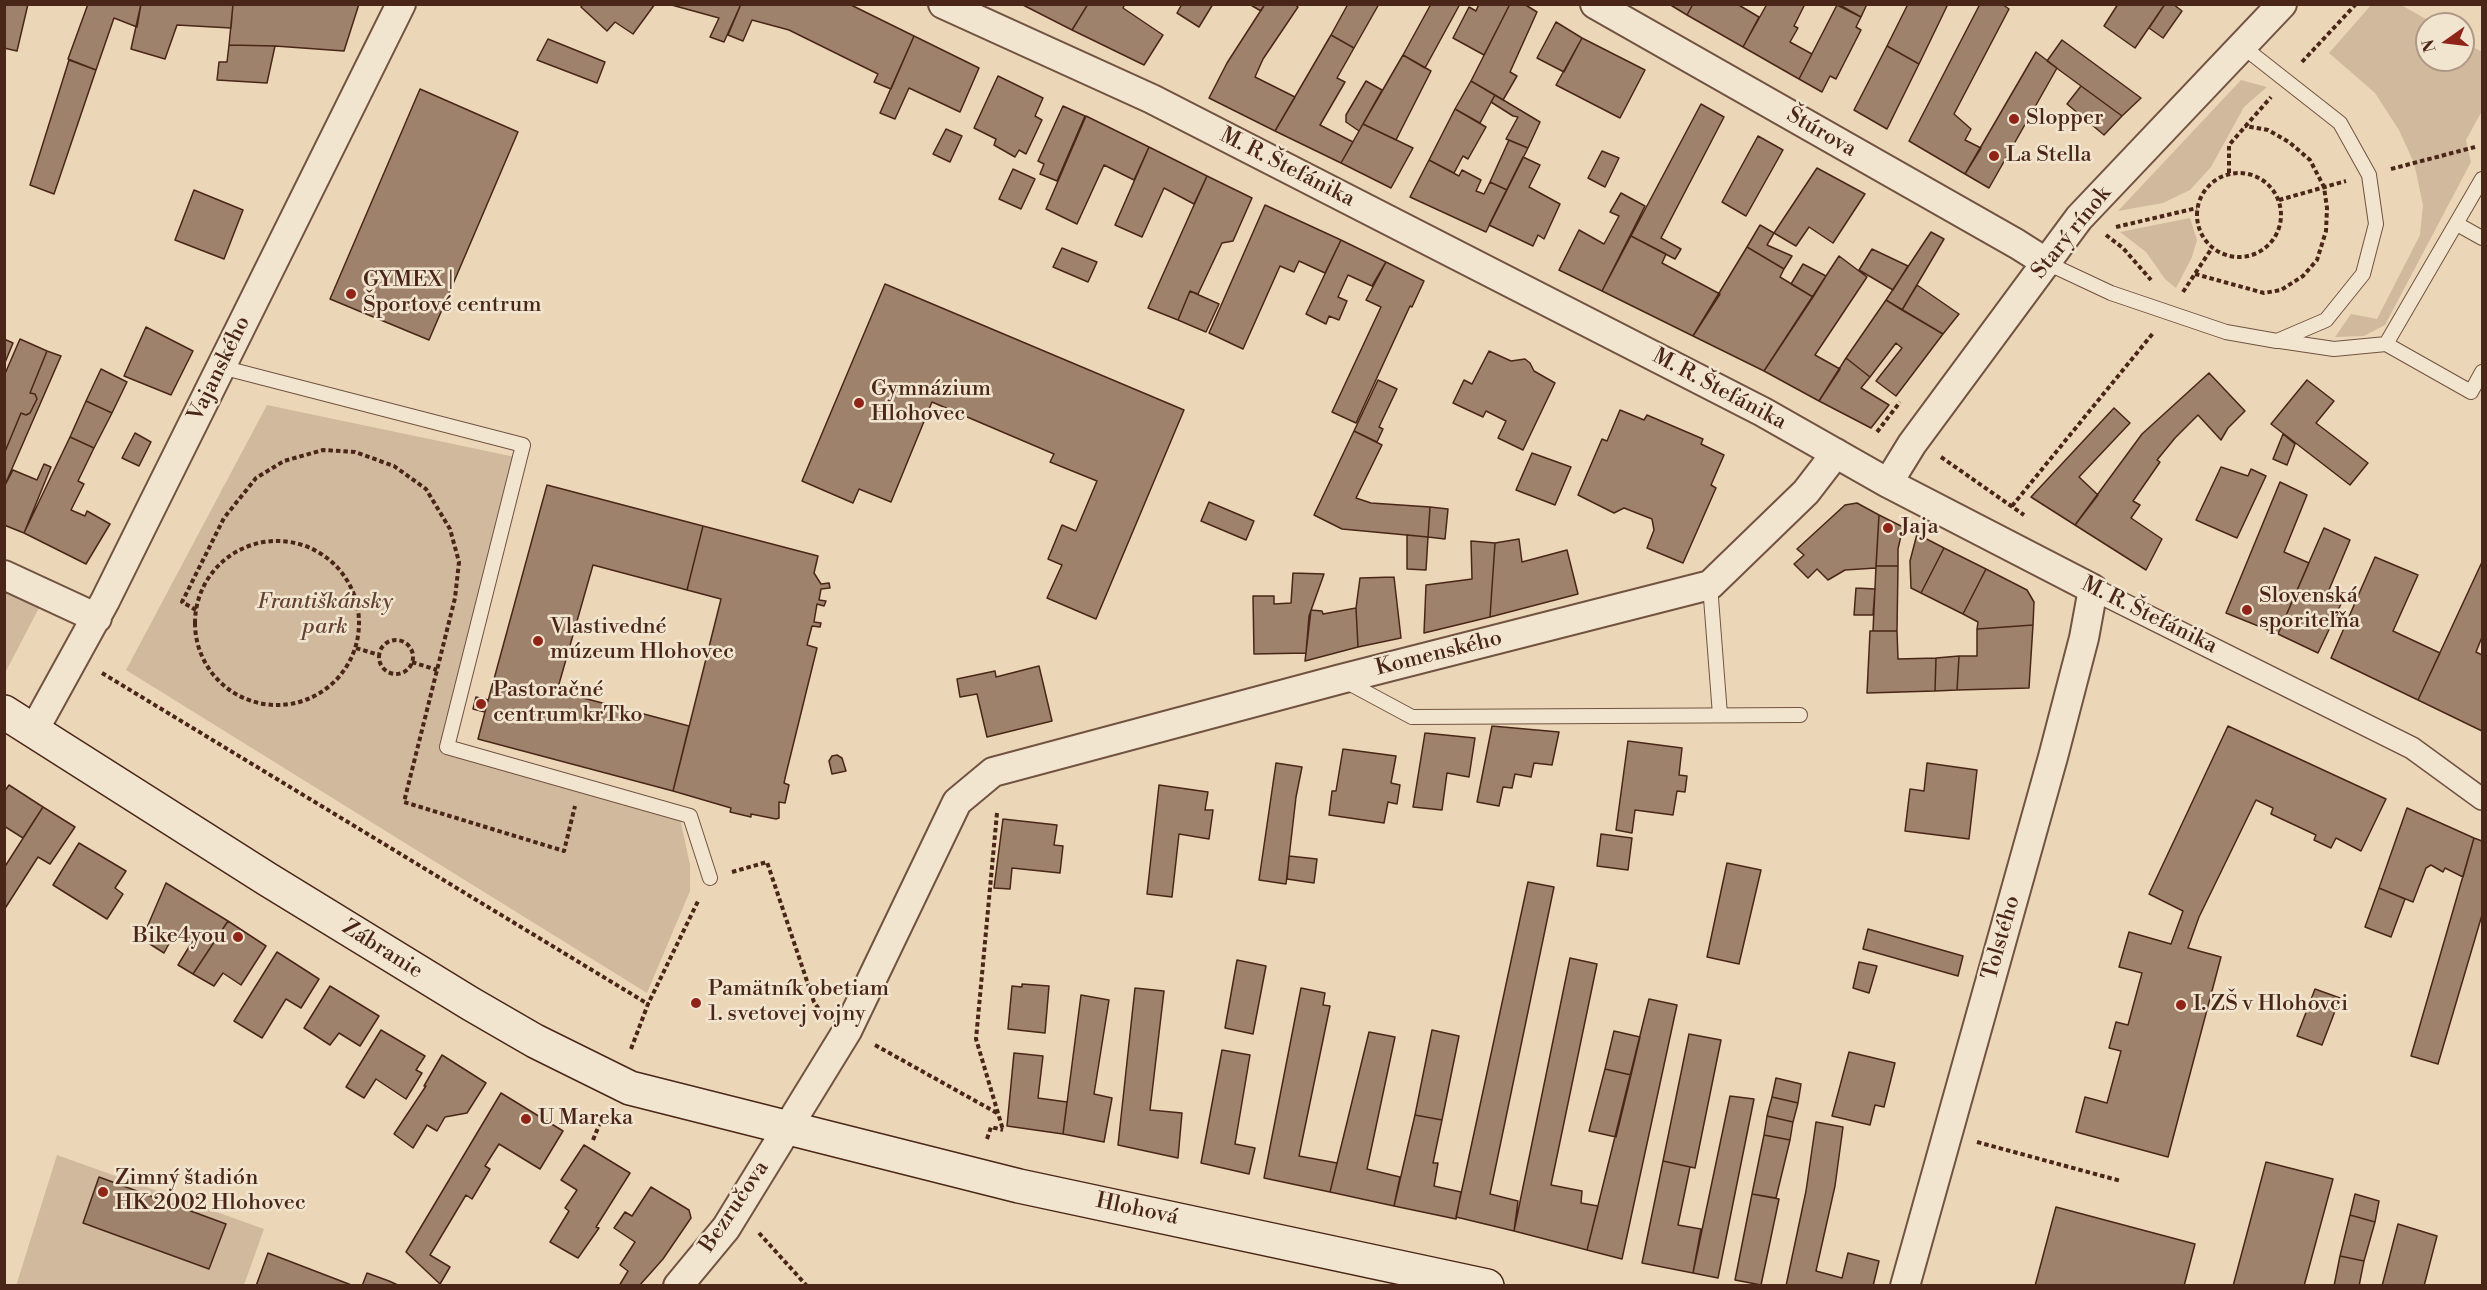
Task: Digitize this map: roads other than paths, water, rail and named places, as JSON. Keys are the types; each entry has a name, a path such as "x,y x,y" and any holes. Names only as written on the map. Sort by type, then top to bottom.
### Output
{"main road":[{"name":"Zábranie","path":"4,712 277,885 535,1041 630,1088 789,1126"},
{"name":"Hlohová","path":"789,1126 1019,1186 1487,1286"}],"street":[{"name":"Vajanského","path":"34,730 97,618 400,4"},
{"name":"M. R. Štefánika","path":"943,4 1152,99 1763,412 1888,483 2092,589 2412,748 2482,799"},
{"name":"Štúrova","path":"1595,4 2047,263"},
{"name":"Starý rínok","path":"1888,483 1911,444 2079,218 2282,4"},
{"name":"Komenského","path":"993,772 1341,679 1710,585 1806,492 1836,453"},
{"path":"4,575 97,618"},
{"name":"Tolstého","path":"1905,1286 2053,757 2084,638 2092,589"},
{"name":"Bezručova","path":"678,1286 726,1228 847,1031 957,802 993,772"}],"lane":[{"path":"2242,46 2340,123 2369,175 2376,224 2362,274 2326,320 2277,341"},
{"path":"2386,344 2482,179"},
{"path":"2457,224 2482,238"},
{"path":"2047,263 2111,293 2226,332 2334,349 2386,344 2471,393 2482,372"},
{"path":"221,367 523,445 447,747 690,816 710,878"},
{"path":"1710,585 1720,715"},
{"path":"1341,679 1412,717 1800,715"}],"place":[{"name":"Slopper","path":"2014,119"},
{"name":"La Stella","path":"1994,156"},
{"name":"GYMEX | Športové centrum","path":"351,294"},
{"name":"Gymnázium Hlohovec","path":"859,403"},
{"name":"Jaja","path":"1888,528"},
{"name":"Slovenská sporiteľňa","path":"2247,610"},
{"name":"Vlastivedné múzeum Hlohovec","path":"538,641"},
{"name":"Pastoračné centrum krTko","path":"481,704"},
{"name":"Bike4you","path":"238,937"},
{"name":"Pamätník obetiam 1. svetovej vojny","path":"696,1003"},
{"name":"I. ZŠ v Hlohovci","path":"2181,1005"},
{"name":"U Mareka","path":"526,1119"},
{"name":"Zimný štadión HK 2002 Hlohovec","path":"103,1192"}],"park label":[{"name":"Františkánsky park","path":"325,616"}]}
